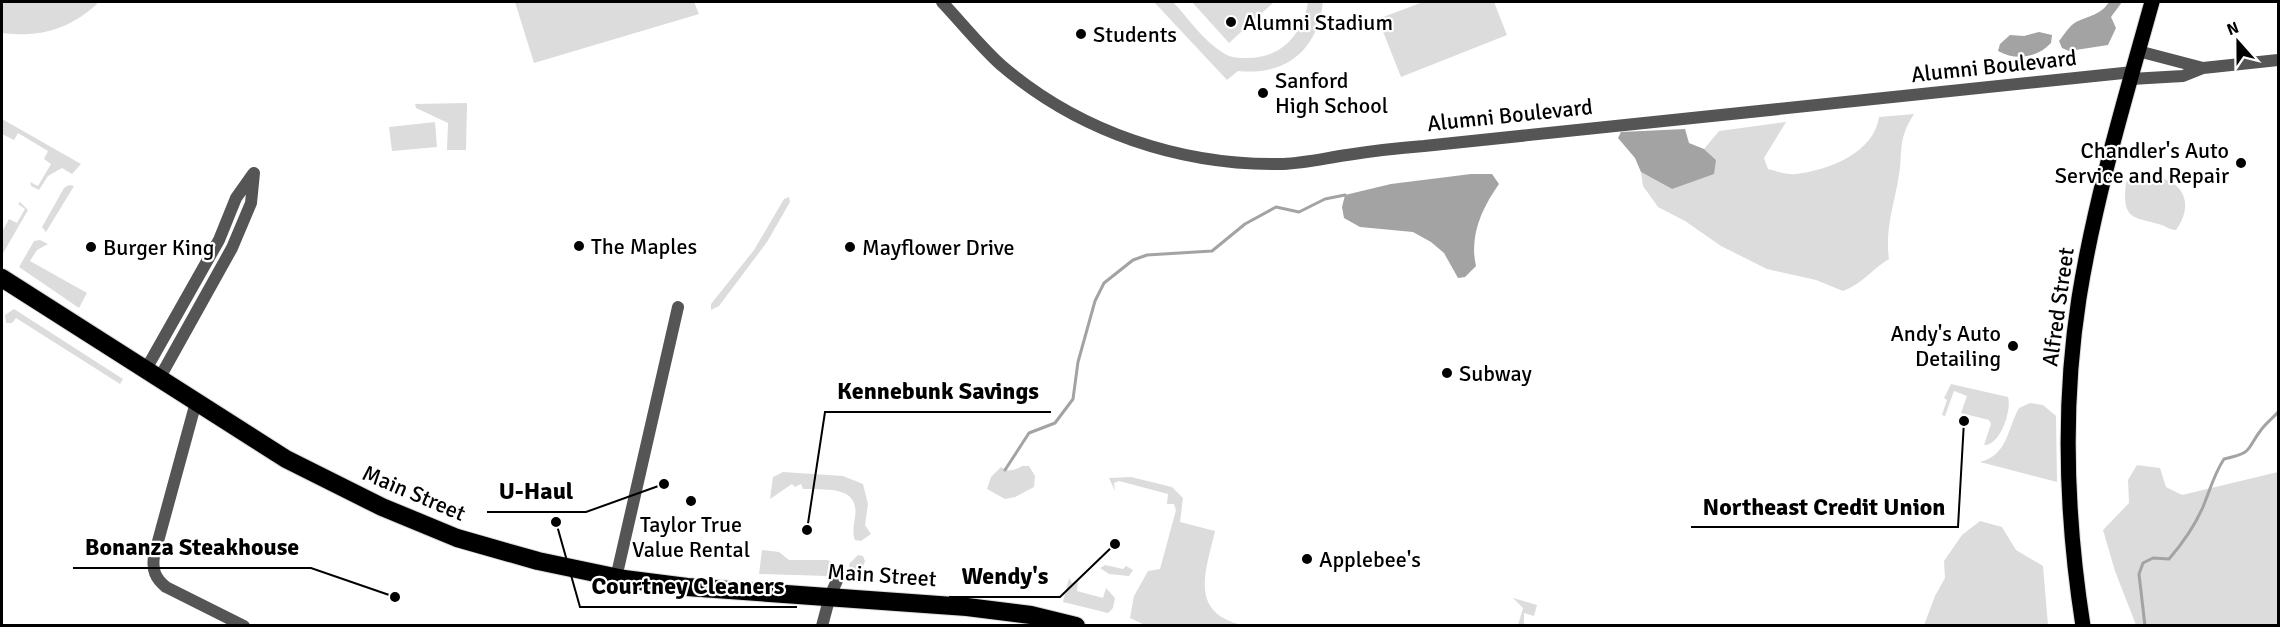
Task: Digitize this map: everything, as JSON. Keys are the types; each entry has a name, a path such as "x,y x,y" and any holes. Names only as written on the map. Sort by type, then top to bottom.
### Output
{"highway":[{"name":"Main Street","path":"2,278 286,459 326,481 407,518 498,550 616,578 680,586 967,607 1031,615 1076,626"}],"main road":[{"name":"Alfred Street","path":"2083,626 2069,507 2068,405 2079,300 2086,257 2152,2"}],"street":[{"name":"Alumni Boulevard","path":"942,2 1011,73 1044,97 1090,124 1172,152 1232,162 1301,162 1443,143 2132,75 2183,76 2203,68"},
{"path":"2138,51 2203,68 2278,60"},
{"path":"254,173 250,203 232,248 152,375 219,240 236,198 254,173"},
{"path":"616,578 678,306"},
{"path":"196,402 154,556 153,568 158,580 166,587 244,626"},
{"path":"822,626 830,596 839,576"}],"shaded area":[{"path":"2,2 99,2 77,19 54,30 16,34 2,33"},
{"path":"515,2 694,2 699,14 534,63"},
{"path":"1154,2 1173,2 1217,49 1236,58 1247,58 1271,54 1280,49 1296,34 1308,2 1323,2 1320,19 1314,33 1307,46 1297,56 1271,69 1238,71 1227,80"},
{"name":"Alumni Stadium","path":"1192,2 1274,2 1229,43"},
{"path":"1423,2 1494,2 1507,35 1401,77 1378,19"},
{"path":"2109,2 2122,2 2111,17 2116,28 2108,45 2069,51 2062,48 2059,41 2071,26 2098,12"},
{"path":"2039,32 2052,35 2051,43 2033,55 2019,57 1998,51 2000,44 2010,35 2024,36"},
{"path":"467,103 466,150 447,150 448,123 416,108 415,104"},
{"path":"1914,114 1903,140 1900,171 1889,229 1889,259 1843,291 1816,280 1767,269 1721,246 1685,221 1658,207 1643,186 1641,172 1672,189 1716,160 1704,149 1719,131 1786,122 1764,158 1768,169 1796,174 1835,164 1848,158 1869,141 1879,117"},
{"path":"2,119 81,164 72,174 62,168 48,176 39,190 31,186 30,182 38,186 51,164 44,159 48,151 18,133 14,140 2,134"},
{"path":"435,122 437,147 392,151 389,127"},
{"path":"1685,129 1689,143 1704,149 1716,160 1714,174 1672,189 1641,172 1635,158 1618,138 1621,132"},
{"path":"1471,174 1492,174 1499,184 1478,223 1474,244 1476,266 1465,277 1458,278 1444,253 1431,242 1413,232 1360,227 1344,218 1342,207 1345,195 1391,184"},
{"path":"2148,176 2170,181 2182,193 2185,210 2176,230 2136,217 2127,210 2126,182 2129,179 2137,182"},
{"path":"69,185 74,186 46,232 42,227 64,188"},
{"path":"789,197 790,202 767,242 719,306 711,310 711,304 754,250 784,199"},
{"path":"20,202 28,210 2,255 2,232 9,219 17,223 25,209 18,204"},
{"path":"40,240 48,244 37,250 30,261 87,293 79,308 19,267 34,241"},
{"path":"14,309 123,379 120,384 16,318 12,323 6,323 5,315"},
{"path":"1951,384 2008,397 2009,403 2004,426 1990,444 1984,445 1991,424 1989,420 1961,413 1967,396 1954,391 1945,416 1942,415 1947,400 1944,398"},
{"path":"2030,403 2043,405 2056,416 2057,482 1980,462 1996,454 2006,440 2019,408"},
{"path":"2137,465 2160,468 2166,487 2182,495 2278,472 2278,625 2136,625 2115,571 2103,530 2129,503 2128,480"},
{"path":"1022,466 1029,466 1035,476 1034,487 1015,497 1005,499 987,489 991,477 1001,467 1014,470"},
{"path":"783,472 843,476 863,484 868,504 865,525 871,534 861,541 855,540 853,531 855,507 847,494 839,491 803,489 801,484 795,487 792,484 770,499 773,477"},
{"path":"1131,477 1172,487 1183,498 1180,522 1215,531 1205,575 1207,600 1225,619 1242,625 1145,625 1130,618 1134,596 1148,571 1160,569 1176,510 1174,504 1167,504 1168,494 1119,481 1114,483 1115,491 1109,478"},
{"path":"1980,521 2002,527 2016,550 2043,566 2048,625 1924,625 1945,578 1944,561 1962,535"},
{"path":"762,550 779,552 789,560 827,560 832,562 833,569 827,576 759,574"},
{"path":"858,555 863,556 865,561 860,575 851,577 849,564"},
{"path":"1105,565 1123,569 1126,566 1133,570 1129,576 1109,574 1100,568"},
{"path":"1069,578 1072,583 1078,580 1077,591 1103,598 1106,588 1115,598 1113,608 1108,613 1063,602"},
{"path":"1513,598 1537,605 1534,616 1524,613 1524,625 1518,625 1523,608"}],"waterway":[{"path":"1005,470 1029,433 1055,423 1073,399 1078,362 1095,301 1104,283 1133,260 1147,255 1212,251 1245,224 1276,207 1299,212 1325,199 1345,195"},
{"path":"2145,626 2139,574 2143,563 2153,558 2169,559 2196,521 2224,459 2248,450 2263,427 2278,412"}],"place":[{"name":"Alumni Stadium","path":"1231,22"},
{"name":"Students","path":"1081,34"},
{"name":"Sanford High School","path":"1263,93"},
{"name":"Chandler's Auto Service and Repair","path":"2241,163"},
{"name":"The Maples","path":"579,246"},
{"name":"Burger King","path":"91,247"},
{"name":"Mayflower Drive","path":"850,247"},
{"name":"Andy's Auto Detailing","path":"2013,346"},
{"name":"Subway","path":"1447,373"},
{"name":"Northeast Credit Union","path":"1964,421"},
{"name":"U-Haul","path":"664,484"},
{"name":"Taylor True Value Rental","path":"691,501"},
{"name":"Courtney Cleaners","path":"556,522"},
{"name":"Kennebunk Savings","path":"807,530"},
{"name":"Wendy's","path":"1115,544"},
{"name":"Applebee's","path":"1307,559"},
{"name":"Bonanza Steakhouse","path":"395,597"}]}
